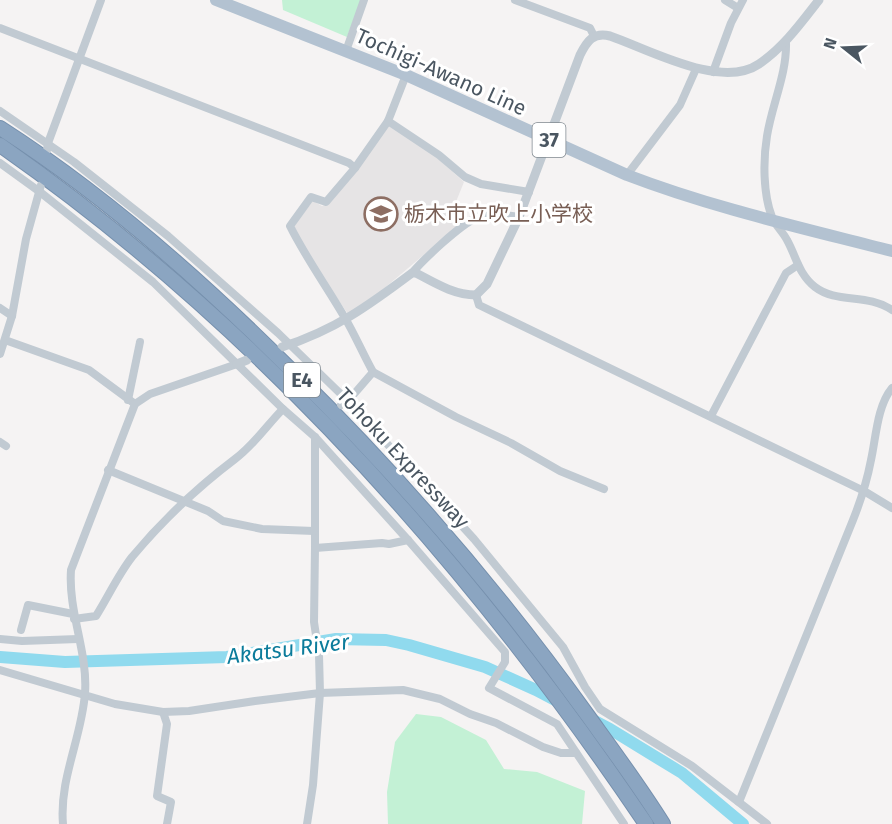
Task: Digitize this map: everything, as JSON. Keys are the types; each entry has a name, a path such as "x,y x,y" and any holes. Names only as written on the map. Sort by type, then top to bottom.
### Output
{"highway":[{"name":"Tohoku Expressway","path":"0,128 83,187 214,296 368,447 500,599 560,677 663,824"},
{"name":"Tohoku Expressway","path":"0,145 139,250 205,307 322,420 418,525 529,660 602,759 646,824"}],"main road":[{"name":"Tochigi-Awano Line","path":"216,0 405,75 627,175 674,192 892,251"}],"street":[{"path":"47,146 101,0"},
{"path":"346,51 364,0"},
{"path":"515,0 533,3 590,28 594,36"},
{"path":"714,72 740,4 725,0"},
{"path":"412,273 467,295 476,295 487,284 519,217 580,55 587,41 594,36 601,34 609,36 696,69 734,72 758,66 786,42 819,0"},
{"path":"0,28 349,163 355,168"},
{"path":"786,42 786,56 767,136 766,188 773,220 788,241 807,279 821,291 841,298 869,300 892,310"},
{"path":"627,175 680,105 696,69"},
{"path":"405,75 388,121 355,168 326,202 311,197 290,226 302,250 346,320 373,372 456,417 511,443 560,471 604,489"},
{"path":"0,111 112,190 168,236 345,403 474,539 563,647 600,709 665,747 767,824"},
{"path":"388,121 439,155 465,177 481,184 529,192"},
{"path":"0,163 41,188 153,282 315,437 505,652 505,662 489,688 557,724 624,824"},
{"path":"0,354 12,316 26,239 41,188"},
{"path":"286,346 329,330 379,298 477,217 496,214 519,217"},
{"path":"711,416 786,273 798,265"},
{"path":"476,295 479,305 864,491 892,508"},
{"path":"0,308 12,316"},
{"path":"5,340 89,370 132,402"},
{"path":"63,824 62,810 66,778 85,694 70,570 132,402 140,342"},
{"path":"132,402 248,360"},
{"path":"345,403 373,372"},
{"path":"739,802 864,491 881,414 892,388"},
{"path":"21,630 28,605 74,617 96,616 131,559 159,527 222,467 247,448 284,409"},
{"path":"307,824 313,785 320,693 319,651 314,624 315,437"},
{"path":"108,470 208,511 223,521 262,529 314,531"},
{"path":"315,548 389,544 408,540"},
{"path":"0,639 79,642"},
{"path":"0,670 115,704 163,712 189,711 255,700 320,693 403,690 420,693 496,723 543,747 561,753 576,753"},
{"path":"163,712 167,724 157,796 171,802 167,824"}],"shaded area":[{"name":"栃木市立吹上小学校","path":"389,124 436,157 464,182 453,209 466,219 381,291 348,314 313,263 294,226 313,201 322,206 327,204"}],"green space":[{"path":"282,0 361,0 347,37 283,10"},
{"path":"416,714 441,717 486,740 504,769 537,772 585,791 582,824 388,824 387,792 395,742"}],"waterway":[{"name":"Akatsu River","path":"0,657 65,662 227,657 336,639 386,640 409,645 485,667 536,690 610,729 682,773 743,824"}],"place":[{"name":"栃木市立吹上小学校","path":"381,214"}]}
